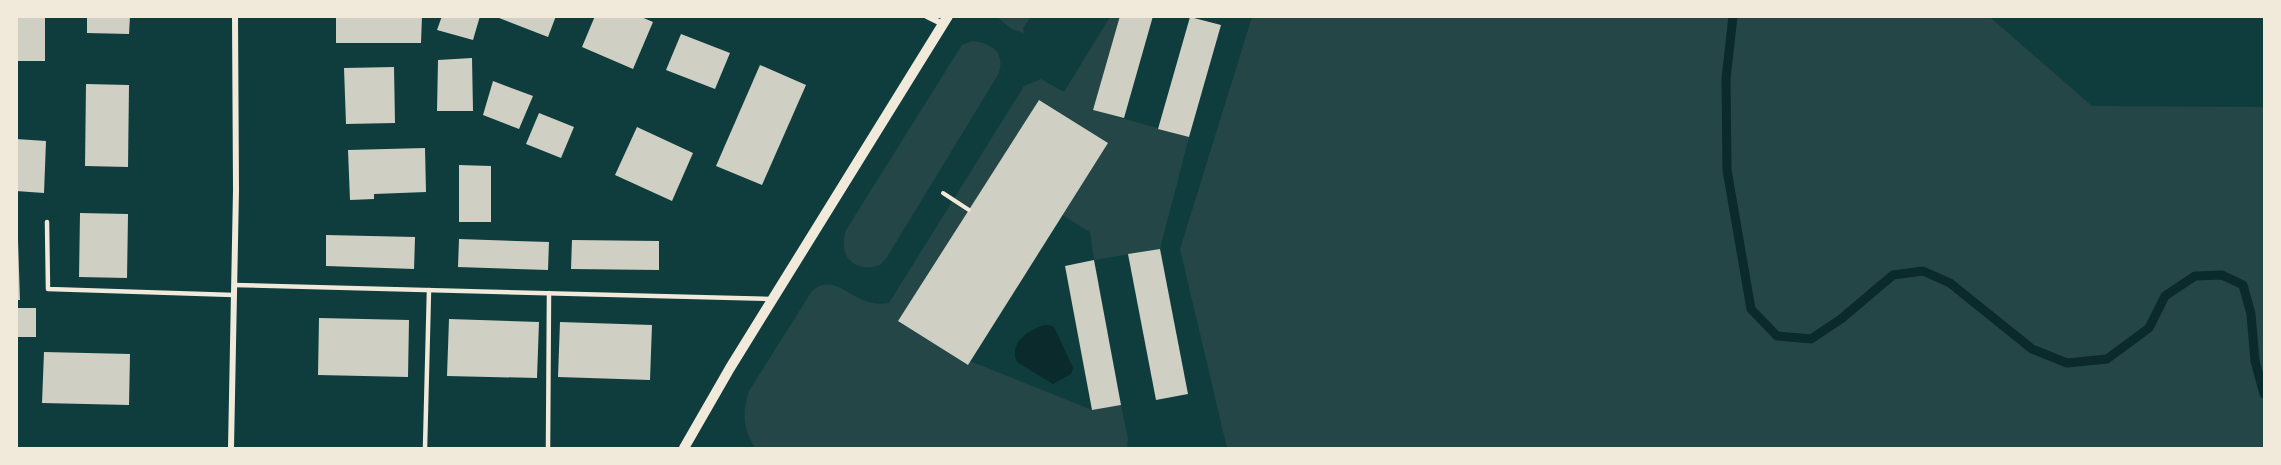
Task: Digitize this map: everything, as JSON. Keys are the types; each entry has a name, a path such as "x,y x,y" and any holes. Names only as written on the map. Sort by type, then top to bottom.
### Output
{"street":[{"path":"231,448 235,16"},
{"path":"684,448 773,299 946,20 927,16"}],"lane":[{"path":"47,222 48,289 234,295"},
{"path":"234,285 773,299"},
{"path":"425,448 429,290"},
{"path":"548,448 549,293"}],"path":[{"path":"943,193 969,210"}],"shaded area":[{"path":"997,17 1031,17 1023,28 1024,33 1012,29"},
{"path":"1110,17 1120,17 1093,110 1189,137 1160,249 1094,260 1090,232 1062,215 1108,143 1039,100 899,321 967,365 970,361 1092,410 1121,405 1128,439 1127,448 755,448 748,434 745,420 745,406 749,391 812,291 821,285 830,285 866,301 877,304 889,303 1024,86 1041,79 1064,92"},
{"path":"1252,17 1990,17 2092,106 2264,107 2264,448 1227,448 1180,249"},
{"path":"972,41 986,44 995,50 1000,60 999,73 887,257 880,265 871,267 855,264 846,254 844,247 846,230 962,45"},
{"path":"1045,325 1053,326 1073,368 1071,374 1053,384 1017,362 1015,355 1018,343 1027,333"}],"building":[{"path":"16,16 45,16 45,61 16,61"},
{"path":"87,16 130,16 129,34 87,33"},
{"path":"336,16 422,16 421,43 336,43"},
{"path":"442,16 480,16 473,40 437,30"},
{"path":"494,16 556,16 548,37"},
{"path":"595,16 639,16 653,22 633,69 582,47"},
{"path":"1120,16 1153,16 1124,118 1093,110"},
{"path":"1190,17 1221,25 1189,137 1158,129"},
{"path":"681,34 730,53 715,89 666,70"},
{"path":"472,58 473,111 437,111 438,60"},
{"path":"760,65 806,85 762,185 716,166"},
{"path":"394,67 395,123 346,124 344,68"},
{"path":"493,81 533,96 519,129 483,115"},
{"path":"86,84 129,85 128,167 85,166"},
{"path":"1039,100 1108,143 968,365 898,321"},
{"path":"539,113 574,127 561,158 526,144"},
{"path":"637,127 693,153 672,201 615,175"},
{"path":"16,139 46,141 44,193 16,191"},
{"path":"425,148 426,192 374,194 374,199 350,200 348,150"},
{"path":"459,165 491,166 491,222 459,222"},
{"path":"80,213 128,214 127,278 79,277"},
{"path":"326,235 415,237 414,269 326,266"},
{"path":"459,239 549,242 548,270 458,267"},
{"path":"16,240 18,240 20,300 16,300"},
{"path":"572,240 659,241 659,270 571,269"},
{"path":"1160,249 1188,394 1156,400 1128,254"},
{"path":"1094,260 1121,405 1092,410 1065,266"},
{"path":"16,308 36,308 36,337 16,337"},
{"path":"319,318 409,320 408,377 318,375"},
{"path":"449,319 539,322 537,378 447,376"},
{"path":"560,322 652,325 650,380 558,377"},
{"path":"44,352 130,354 129,405 42,403"}],"waterway":[{"path":"1733,16 1726,79 1727,170 1751,309 1777,336 1811,339 1841,319 1893,275 1923,271 1950,283 2032,349 2067,363 2107,359 2149,328 2165,296 2195,276 2222,275 2243,285 2251,314 2255,361 2264,394"}]}
